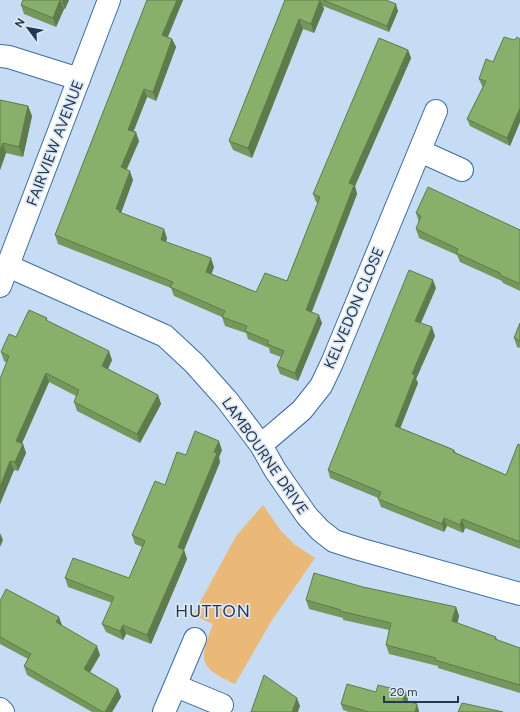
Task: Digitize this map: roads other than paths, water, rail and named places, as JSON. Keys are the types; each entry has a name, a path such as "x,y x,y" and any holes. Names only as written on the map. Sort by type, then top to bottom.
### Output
{"street":[{"name":"FAIRVIEW AVENUE","path":"0,286 109,0"},
{"path":"0,56 9,56 79,79"},
{"name":"KELVEDON CLOSE","path":"261,445 302,410 321,386 332,363 436,111"},
{"path":"420,151 462,170"},
{"name":"LAMBOURNE DRIVE","path":"8,266 165,336 194,363 228,400 261,445 274,470 307,516 320,530 334,541 367,552 520,594"},
{"path":"164,712 195,639"},
{"path":"176,686 222,705"},
{"path":"0,709 3,712"}],"district":[{"name":"HUTTON","path":"213,611"}]}
